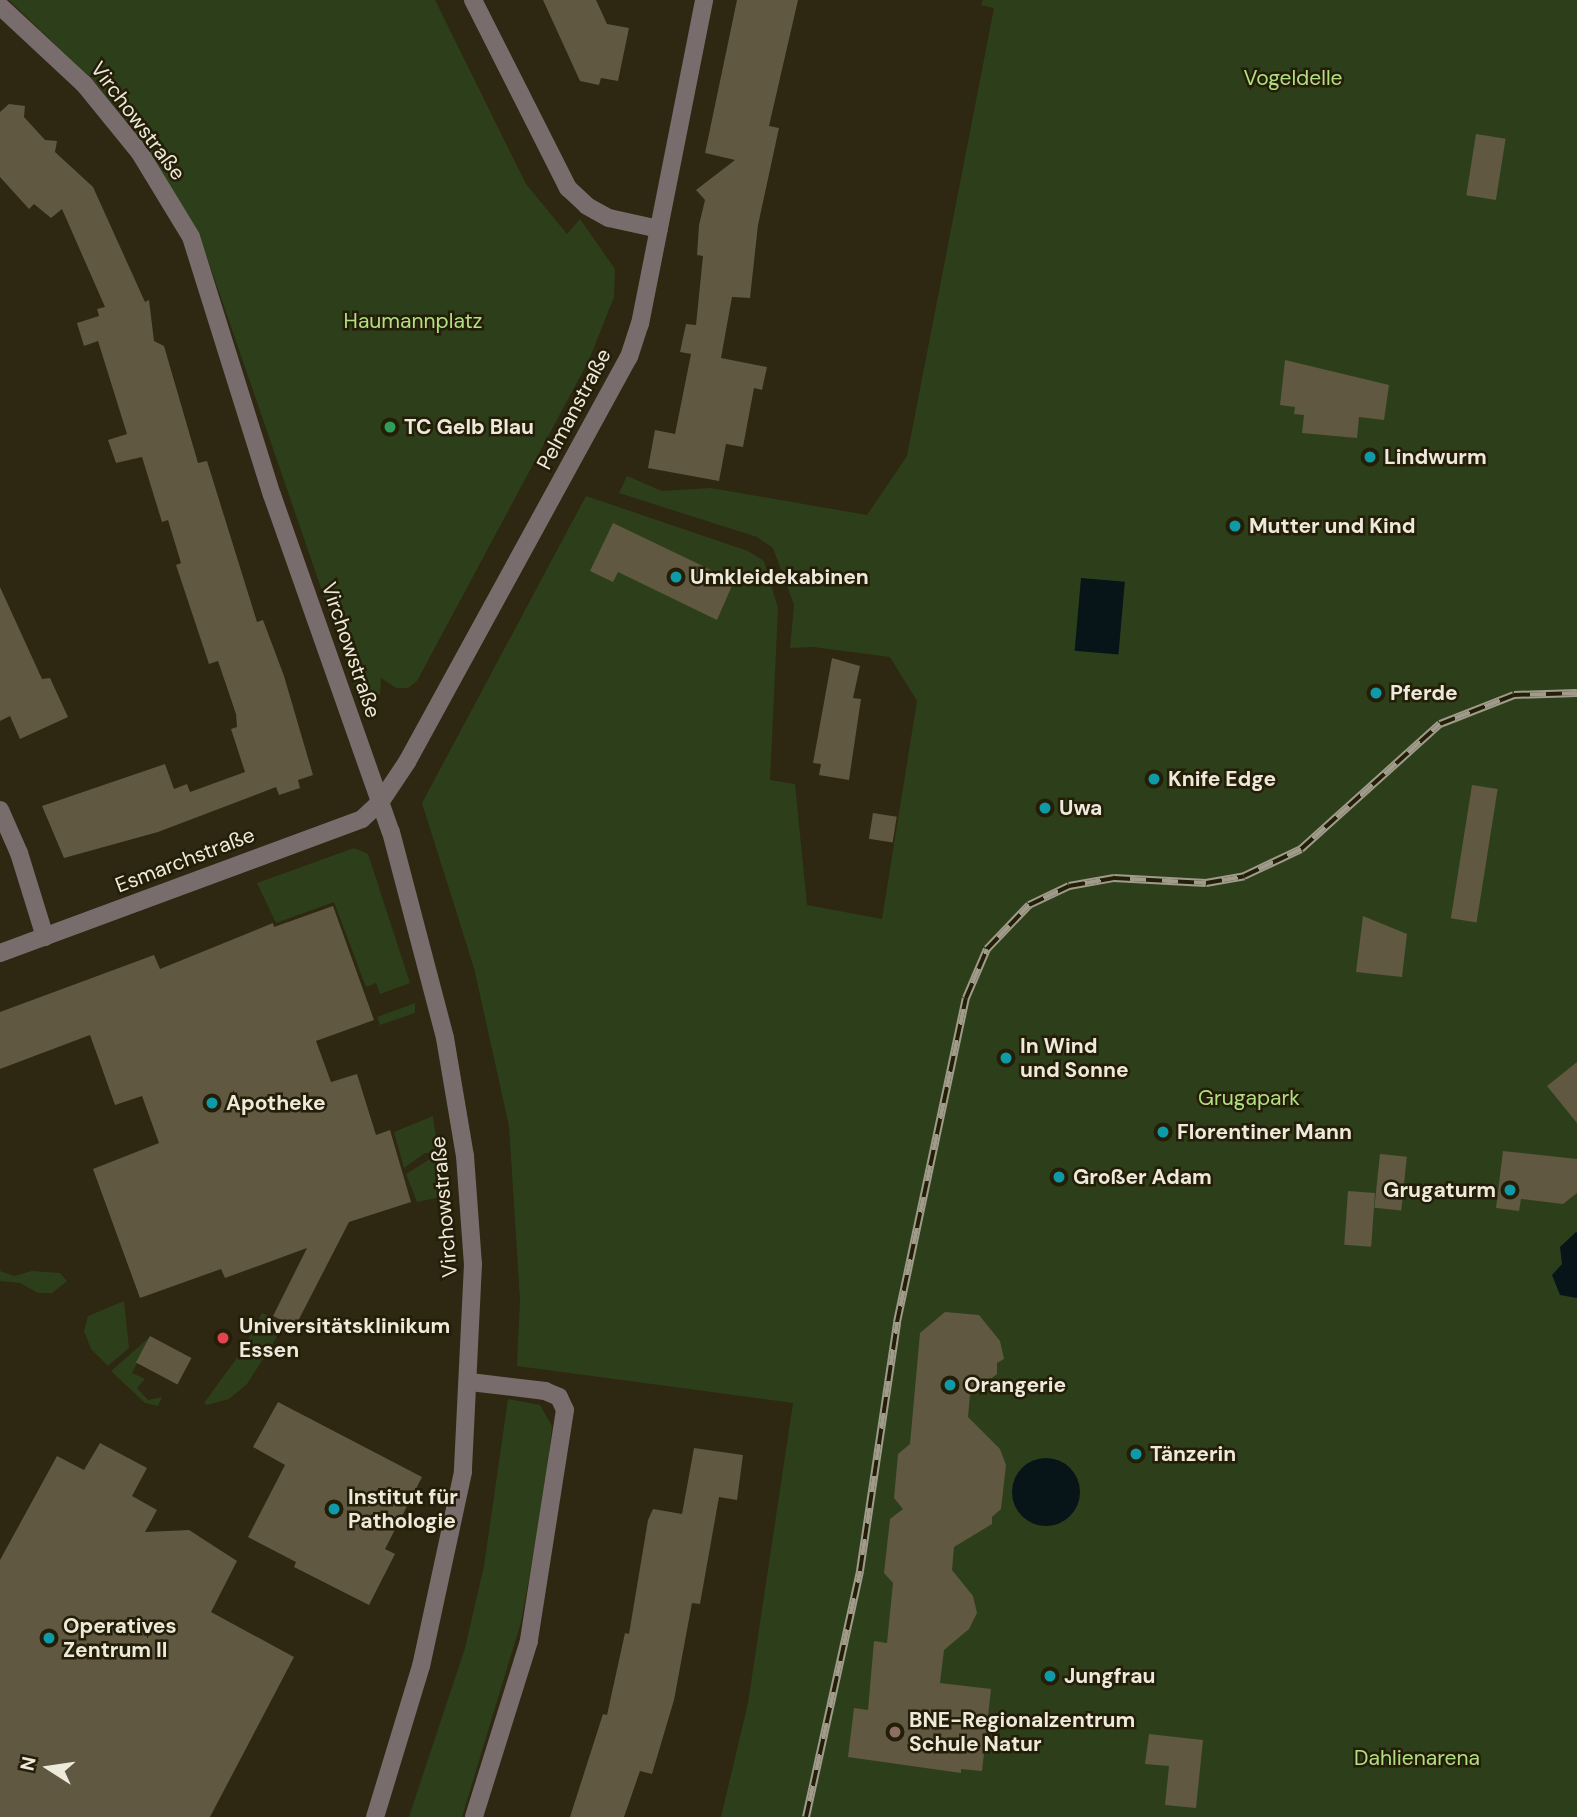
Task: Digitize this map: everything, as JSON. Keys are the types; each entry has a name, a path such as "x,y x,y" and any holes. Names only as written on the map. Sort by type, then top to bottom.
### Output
{"street":[{"path":"473,0 568,188 587,206 609,218 659,229"},
{"name":"Pelmanstraße","path":"381,801 407,762 628,357 659,229 704,0"},
{"name":"Virchowstraße","path":"0,6 85,85 140,153 191,237 272,495 381,801 445,1038 465,1156 473,1264 470,1382 463,1472 421,1666 375,1817"},
{"name":"Esmarchstraße","path":"0,953 362,819 381,801"},
{"path":"0,810 19,853 45,937"},
{"path":"470,1382 545,1391 559,1397 565,1410 529,1640 474,1817"}],"green space":[{"name":"Haumannplatz","path":"9,0 435,0 526,184 567,234 580,219 615,269 614,297 589,360 417,681 408,688 396,688 381,678 380,695 360,701 207,257 141,139 98,86"},
{"name":"Grugapark","path":"983,0 1577,0 1577,1817 721,1817 748,1703 793,1403 517,1366 520,1299 509,1126 474,968 422,803 586,496 748,551 764,561 778,608 770,780 795,784 807,905 882,919 917,701 890,657 813,647 790,648 794,605 773,548 757,537 619,493 627,476 662,491 711,488 867,515 907,456 994,8 981,5"},
{"path":"354,848 368,854 410,983 380,994 376,983 366,987 334,902 276,923 257,883"},
{"path":"415,1003 415,1013 380,1025 377,1017"},
{"path":"433,1116 438,1153 425,1153 404,1168 394,1132"},
{"path":"433,1157 440,1159 445,1196 417,1202 406,1174"},
{"path":"0,1271 14,1276 32,1271 60,1273 67,1281 52,1293 38,1293 20,1283 0,1281"},
{"path":"124,1301 129,1348 108,1366 91,1349 84,1331 88,1316"},
{"path":"262,1313 295,1327 291,1335 280,1332 247,1384 229,1399 207,1405 204,1403 242,1351"},
{"path":"150,1337 132,1373 145,1379 137,1388 148,1400 162,1397 158,1406 145,1403 111,1371"},
{"path":"508,1399 540,1405 552,1426 546,1485 521,1622 462,1817 409,1817 465,1648 484,1566"}],"shaded area":[{"path":"1081,578 1125,582 1118,655 1075,651"},
{"path":"1576,1232 1577,1298 1560,1295 1552,1275 1562,1264 1560,1247"},
{"path":"1046,1458 1059,1461 1070,1468 1077,1479 1080,1492 1077,1505 1070,1516 1059,1523 1046,1526 1033,1523 1022,1516 1015,1505 1012,1492 1015,1479 1022,1468 1033,1461"}],"building":[{"path":"543,0 596,0 607,24 629,28 618,81 601,78 599,85 580,81"},
{"path":"737,0 798,0 769,126 779,128 758,225 750,298 732,297 721,358 767,367 762,390 754,388 743,447 726,444 719,481 648,468 655,430 675,434 691,354 680,352 686,324 696,325 703,256 697,255 699,225 705,200 696,190 735,160 705,153"},
{"path":"9,104 25,106 24,117 45,140 57,141 55,152 93,187 145,302 149,300 154,341 164,346 198,463 207,461 257,622 263,620 284,676 313,775 298,780 300,788 279,795 276,787 158,832 64,858 42,806 165,764 174,789 187,784 190,792 245,772 231,729 237,727 236,714 218,661 209,664 176,565 181,563 168,520 162,522 142,457 116,463 108,440 127,434 98,341 84,346 77,323 99,316 97,309 105,307 62,209 51,218 34,204 29,209 0,177 0,112"},
{"path":"1476,134 1506,139 1496,200 1466,195"},
{"path":"1285,360 1389,385 1384,420 1359,417 1357,438 1302,433 1304,415 1294,414 1295,407 1280,405"},
{"name":"Umkleidekabinen","path":"613,523 734,581 717,620 618,572 613,582 590,571"},
{"path":"0,587 42,679 50,678 68,717 20,739 10,716 0,721"},
{"path":"832,658 860,666 853,698 861,699 849,780 819,775 821,764 813,763"},
{"path":"1472,785 1498,789 1477,922 1451,918"},
{"path":"873,813 897,817 893,842 869,839"},
{"name":"Apotheke","path":"333,906 374,1020 316,1041 331,1082 357,1074 376,1135 390,1130 411,1202 349,1222 295,1327 273,1316 307,1248 225,1278 221,1269 140,1298 93,1169 159,1143 142,1096 115,1105 90,1035 0,1069 0,1012 154,955 160,969 273,923 274,927"},
{"path":"1363,916 1407,934 1402,977 1356,972"},
{"path":"1577,1062 1577,1123 1547,1086"},
{"path":"1503,1151 1577,1159 1577,1193 1563,1204 1521,1199 1519,1211 1496,1208"},
{"path":"1380,1154 1407,1157 1401,1211 1374,1208"},
{"path":"1348,1191 1375,1193 1371,1247 1344,1245"},
{"path":"945,1312 979,1315 1000,1341 1004,1359 997,1363 997,1374 970,1395 968,1417 1000,1449 1006,1465 1001,1509 992,1517 992,1524 954,1547 952,1570 973,1596 977,1613 969,1629 944,1650 940,1683 991,1689 982,1771 961,1769 961,1773 848,1757 854,1708 868,1710 874,1641 887,1643 893,1583 884,1573 890,1519 903,1509 894,1498 898,1454 910,1444 920,1333"},
{"path":"150,1336 191,1358 177,1385 136,1362"},
{"name":"Institut für Pathologie","path":"278,1402 422,1477 385,1549 395,1554 369,1605 294,1567 296,1562 248,1537 285,1465 253,1447"},
{"name":"Operatives Zentrum II","path":"100,1443 147,1468 132,1496 157,1510 145,1532 189,1530 237,1561 211,1612 294,1657 210,1817 0,1817 0,1560 57,1456 84,1470"},
{"path":"694,1448 743,1455 737,1500 719,1497 700,1604 692,1603 674,1700 652,1774 640,1771 624,1817 570,1817 603,1714 607,1715 625,1633 629,1634 648,1520 653,1509 682,1514"},
{"path":"1149,1734 1203,1740 1196,1808 1165,1805 1169,1766 1145,1764"}],"railway":[{"path":"806,1817 860,1571 897,1322 966,998 987,949 1029,905 1069,886 1114,878 1206,883 1244,876 1301,849 1440,724 1514,695 1577,693"}],"place":[{"name":"TC Gelb Blau","path":"390,427"},
{"name":"Lindwurm","path":"1370,457"},
{"name":"Mutter und Kind","path":"1235,526"},
{"name":"Umkleidekabinen","path":"676,577"},
{"name":"Pferde","path":"1376,693"},
{"name":"Knife Edge","path":"1154,779"},
{"name":"Uwa","path":"1045,808"},
{"name":"In Wind und Sonne","path":"1006,1058"},
{"name":"Apotheke","path":"212,1103"},
{"name":"Florentiner Mann","path":"1163,1132"},
{"name":"Großer Adam","path":"1059,1177"},
{"name":"Grugaturm","path":"1510,1190"},
{"name":"Universitätsklinikum Essen","path":"223,1338"},
{"name":"Orangerie","path":"950,1385"},
{"name":"Tänzerin","path":"1136,1454"},
{"name":"Institut für Pathologie","path":"334,1509"},
{"name":"Operatives Zentrum II","path":"49,1638"},
{"name":"Jungfrau","path":"1050,1676"},
{"name":"BNE-Regionalzentrum Schule Natur","path":"895,1732"}],"park label":[{"name":"Vogeldelle","path":"1293,78"},
{"name":"Dahlienarena","path":"1417,1758"}]}
